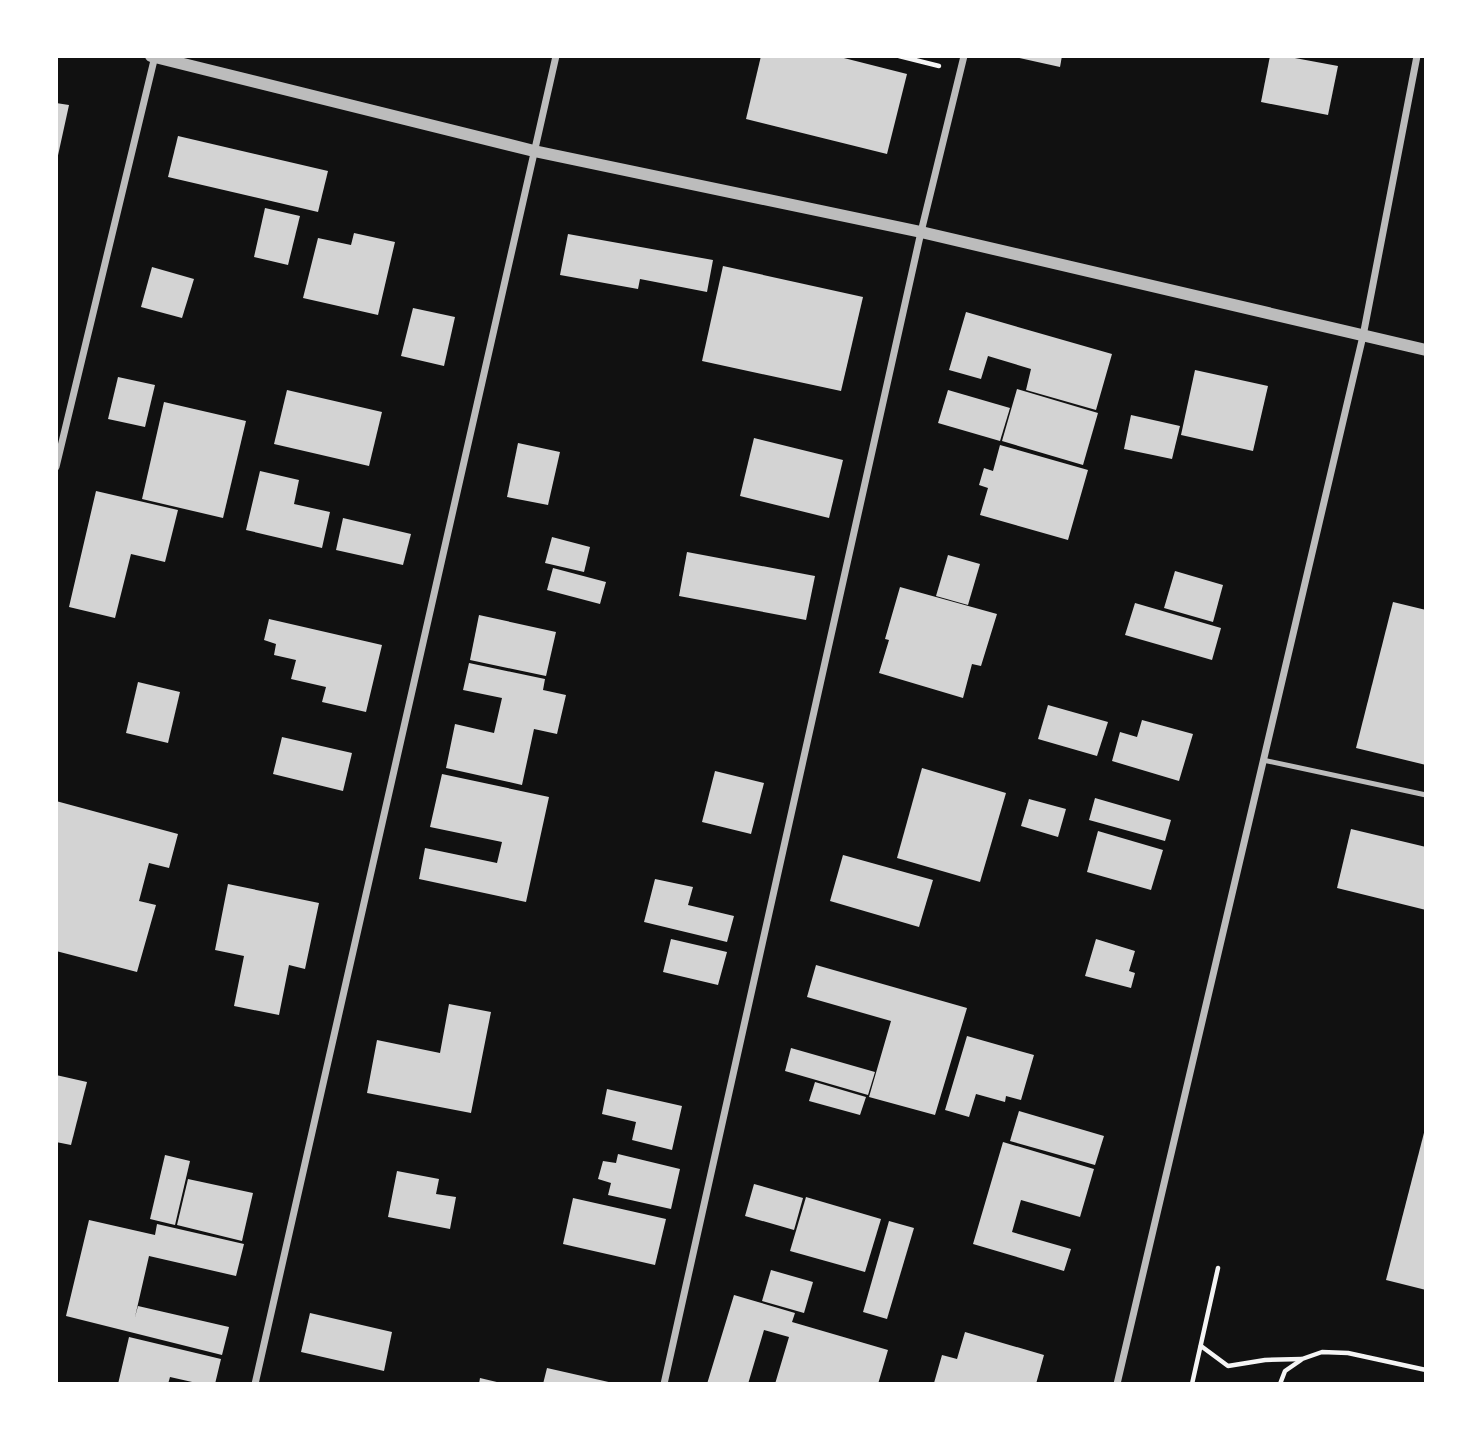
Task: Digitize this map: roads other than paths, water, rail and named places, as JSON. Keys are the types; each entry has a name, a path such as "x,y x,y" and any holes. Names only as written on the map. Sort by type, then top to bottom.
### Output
{"street":[{"path":"56,467 154,56 534,151 921,232 1426,350"},
{"path":"255,1384 556,56"},
{"path":"664,1384 921,232 964,56"},
{"path":"1117,1384 1363,336 1417,56"}],"lane":[{"path":"1263,760 1426,795"}]}
